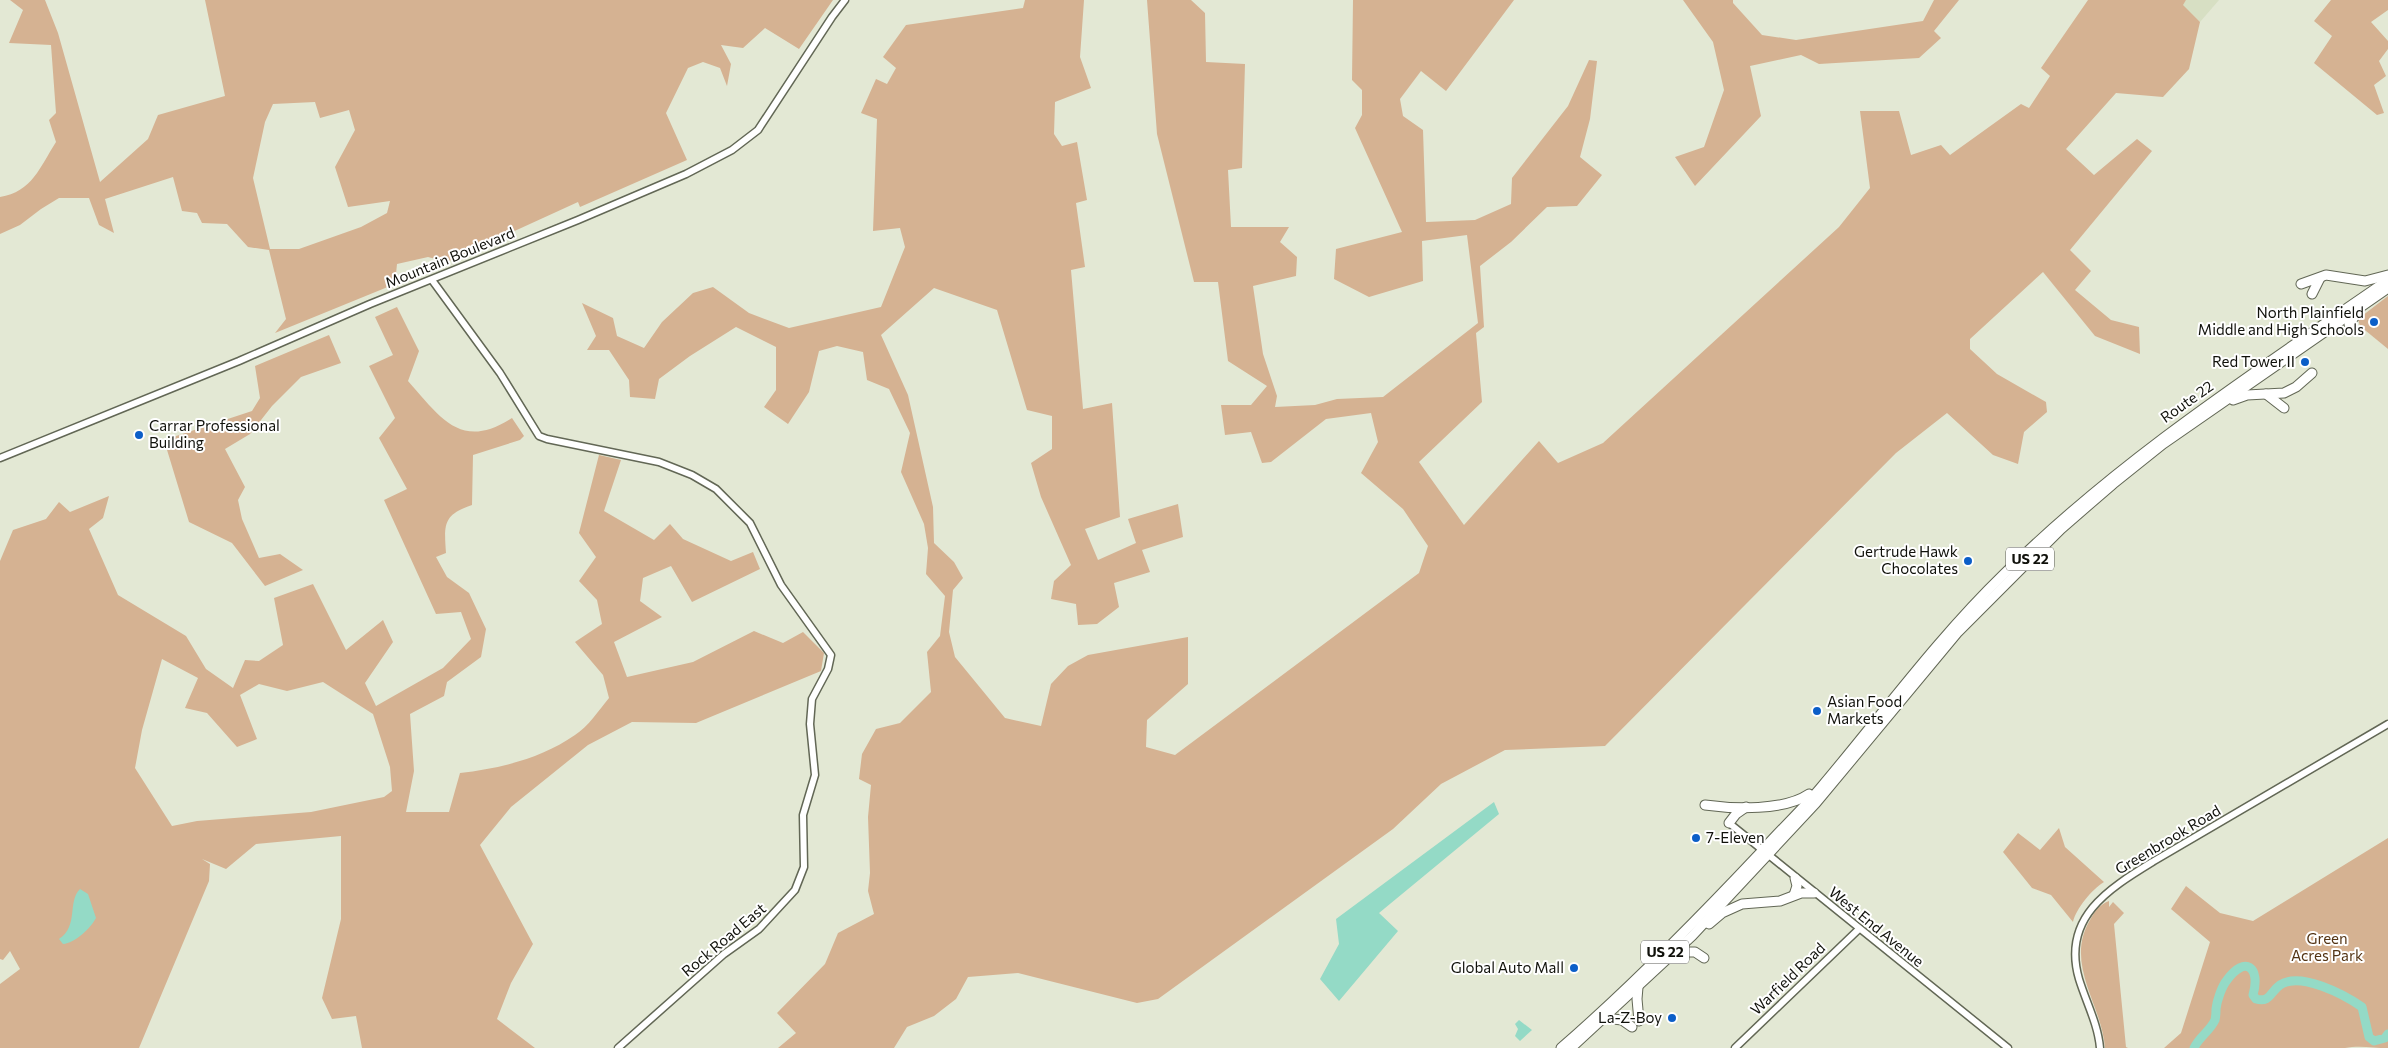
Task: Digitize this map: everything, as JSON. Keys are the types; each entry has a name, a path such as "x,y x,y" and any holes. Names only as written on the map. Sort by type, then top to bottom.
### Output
{"highway":[{"path":"2301,284 2331,275 2365,281 2388,275"},
{"path":"2312,294 2320,277"},
{"name":"Route 22","path":"1822,786 1948,633 2002,575 2060,521 2112,476 2158,440 2388,280"},
{"name":"US 22","path":"1560,1048 1669,948 1816,804 1958,632 2025,563 2113,484 2163,444 2388,288"},
{"path":"2349,324 2367,302"},
{"path":"2220,405 2247,395 2291,390 2312,373"},
{"path":"2266,394 2284,408"},
{"path":"1705,805 1789,804 1803,799 1822,786"},
{"name":"US 22","path":"1571,1048 1692,936 1822,786"},
{"path":"1729,823 1746,806"},
{"path":"1794,895 1797,886 1795,878"},
{"path":"1692,936 1734,906 1744,903 1787,900 1794,895 1808,892 1814,893"},
{"path":"1675,952 1695,952 1704,958"},
{"path":"1604,1018 1636,1024 1638,986"}],"street":[{"name":"Mountain Boulevard","path":"0,458 239,361 370,304 686,174 741,144 758,130 832,17 846,0"},
{"name":"Rock Road East","path":"432,280 500,373 539,436 547,440 671,465 706,482 726,497 756,531 781,585 831,655 828,669 812,699 810,724 815,775 803,815 804,867 795,890 759,929 724,954 618,1048"},
{"name":"Greenbrook Road","path":"2100,1048 2098,1032 2080,980 2076,960 2080,931 2096,902 2117,884 2154,861 2388,724"},
{"name":"West End Avenue","path":"1729,823 1858,929 2008,1048"},
{"name":"Warfield Road","path":"1735,1048 1858,929"}],"shaded area":[{"path":"2186,0 2219,0 2200,22 2182,5"}],"green space":[{"path":"10,0 45,0 58,33 100,182 148,139 158,115 225,96 205,0 833,0 799,49 765,28 743,48 721,45 731,64 727,86 720,68 703,62 688,68 666,113 687,160 580,207 578,202 447,262 428,257 397,264 395,284 275,333 286,319 269,250 248,247 227,224 202,223 197,213 182,211 173,177 105,199 114,233 99,225 89,198 59,198 20,225 0,234 0,197 20,190 28,184 40,169 56,142 49,120 56,113 51,45 9,43 23,10","holes":["315,102 320,118 349,110 355,130 335,167 348,207 390,201 387,213 361,227 299,249 270,249 253,178 265,122 273,104"]},
{"path":"1025,0 1084,0 1080,57 1091,88 1055,102 1054,134 1062,146 1077,142 1087,200 1076,203 1085,267 1071,270 1083,409 1112,403 1120,517 1085,529 1098,560 1136,543 1128,519 1178,504 1183,537 1142,550 1150,572 1114,583 1119,607 1097,624 1078,625 1076,604 1051,599 1054,581 1071,565 1041,497 1031,463 1052,449 1052,416 1027,410 997,310 934,288 881,335 908,395 933,507 934,543 954,562 963,578 953,590 949,632 955,657 1005,718 1041,726 1051,684 1068,666 1088,655 1188,637 1188,684 1147,720 1146,747 1175,755 1419,573 1428,546 1403,509 1361,473 1378,442 1371,413 1326,419 1271,462 1262,463 1251,432 1225,435 1221,405 1251,405 1267,386 1228,361 1218,282 1194,282 1157,134 1147,0 1191,0 1205,13 1206,62 1245,64 1242,168 1228,170 1231,227 1289,227 1280,242 1297,257 1296,276 1253,286 1263,354 1277,396 1275,407 1315,405 1337,399 1383,397 1478,323 1467,235 1422,241 1423,281 1369,297 1334,279 1336,249 1402,232 1355,128 1362,115 1362,90 1352,80 1353,0 1514,0 1446,91 1421,71 1400,99 1403,116 1423,130 1426,222 1475,220 1511,204 1512,178 1568,106 1589,60 1597,61 1590,119 1580,157 1602,175 1577,206 1547,207 1511,242 1480,266 1484,327 1476,333 1482,402 1419,462 1464,525 1539,441 1558,463 1603,443 1839,227 1870,188 1860,111 1899,111 1911,155 1941,145 1950,155 2021,104 2029,108 2050,76 2041,68 2088,0 2186,0 2183,5 2200,22 2189,69 2163,97 2116,93 2066,149 2094,175 2137,139 2152,151 2070,250 2091,271 2075,290 2111,320 2139,327 2140,354 2095,336 2043,272 1970,339 1970,349 1997,374 2046,402 2047,412 2024,432 2018,464 1993,455 1947,413 1896,453 1605,746 1505,750 1441,784 1393,829 1158,999 1137,1003 1018,973 968,977 956,999 934,1016 907,1027 894,1048 778,1048 796,1033 777,1013 825,964 838,933 874,914 868,891 870,873 868,817 871,785 859,779 862,754 876,729 900,723 931,692 927,652 940,636 945,596 926,574 928,548 924,524 901,472 910,433 889,389 867,380 863,352 837,346 819,351 809,392 788,424 764,407 776,390 776,347 736,327 690,356 659,379 655,399 630,397 629,380 609,350 587,350 596,336 582,303 613,318 617,336 644,348 662,322 693,293 713,287 749,313 789,328 881,307 905,247 900,228 873,231 877,119 861,113 876,79 887,84 896,68 883,57 906,25 1023,8"},
{"path":"1683,0 1733,0 1733,3 1762,35 1796,40 1923,21 1934,0 1959,0 1934,31 1941,38 1919,58 1819,64 1801,55 1750,66 1761,116 1695,186 1675,157 1704,147 1724,90 1713,42"},
{"path":"2331,0 2388,0 2388,10 2371,22 2388,41 2388,49 2379,61 2386,76 2374,85 2384,113 2377,115 2314,63 2332,36 2314,21"},
{"name":"North Plainfield Middle and High Schools","path":"2388,296 2388,349 2360,326 2358,319"},
{"path":"397,307 419,351 408,381 442,418 453,426 465,431 479,431 494,427 512,418 524,436 520,440 473,455 472,505 455,513 447,522 445,535 446,553 436,557 447,577 469,593 486,629 481,657 447,682 444,696 410,714 414,771 406,812 449,812 460,773 520,761 562,743 580,732 609,698 603,675 575,642 602,624 597,600 579,581 596,557 579,533 599,455 621,460 604,511 654,540 670,524 683,539 731,561 753,552 760,569 692,602 671,566 643,578 640,601 662,617 614,642 627,677 693,662 754,631 783,643 803,632 824,653 821,671 696,723 632,722 588,745 511,807 480,845 533,944 511,983 497,1019 535,1048 362,1048 356,1016 332,1019 322,998 341,919 341,836 256,844 226,869 202,859 210,864 209,881 139,1048 0,1048 0,984 20,969 10,951 3,960 0,959 0,561 13,530 46,519 59,502 70,512 109,496 103,518 89,529 118,595 186,636 206,669 233,688 245,660 259,661 283,645 274,598 313,584 346,650 383,620 393,642 365,683 376,706 443,668 471,639 461,612 436,614 384,500 407,489 379,438 395,418 369,366 393,355 375,317","holes":["162,659 198,678 185,708 207,713 237,747 257,739 240,695 259,684 287,691 323,682 373,714 390,767 392,791 384,797 311,812 197,821 172,826 135,768 142,730"]},
{"path":"329,335 341,363 301,377 272,406 250,434 225,449 245,487 238,500 242,519 259,558 280,554 303,570 265,586 232,543 189,522 164,440 252,411 260,398 255,366"},
{"path":"2059,828 2065,847 2104,882 2085,900 2077,911 2073,922 2051,895 2032,888 2003,852 2018,833 2040,850"},
{"name":"Green Acres Park","path":"2388,838 2388,1048 2164,1048 2181,1033 2210,942 2171,909 2186,886 2220,913 2253,921"},
{"path":"2109,901 2109,907 2113,902 2124,913 2114,924 2126,1047 2128,1048 2105,1048 2098,1016 2083,968 2081,952 2083,936 2096,911"}],"water":[{"path":"1494,802 1499,814 1379,913 1398,931 1339,1001 1320,979 1339,944 1336,919"},
{"path":"80,889 88,894 96,918 82,935 63,944 59,939 69,928 74,900"},
{"path":"1519,1020 1532,1030 1520,1041 1515,1036 1518,1029 1515,1024"}],"waterway":[{"path":"2194,1048 2215,1020 2217,1002 2225,983 2234,972 2245,966 2253,971 2255,977 2253,995 2256,999 2267,998 2280,985 2289,981 2322,986 2362,1007 2369,1037 2374,1041 2385,1038 2388,1034"}],"place":[{"name":"North Plainfield Middle and High Schools","path":"2374,322"},
{"name":"Red Tower II","path":"2305,362"},
{"name":"Carrar Professional Building","path":"139,435"},
{"name":"Gertrude Hawk Chocolates","path":"1968,561"},
{"name":"Asian Food Markets","path":"1817,711"},
{"name":"7-Eleven","path":"1696,838"},
{"name":"Global Auto Mall","path":"1574,968"},
{"name":"La-Z-Boy","path":"1672,1018"}]}
